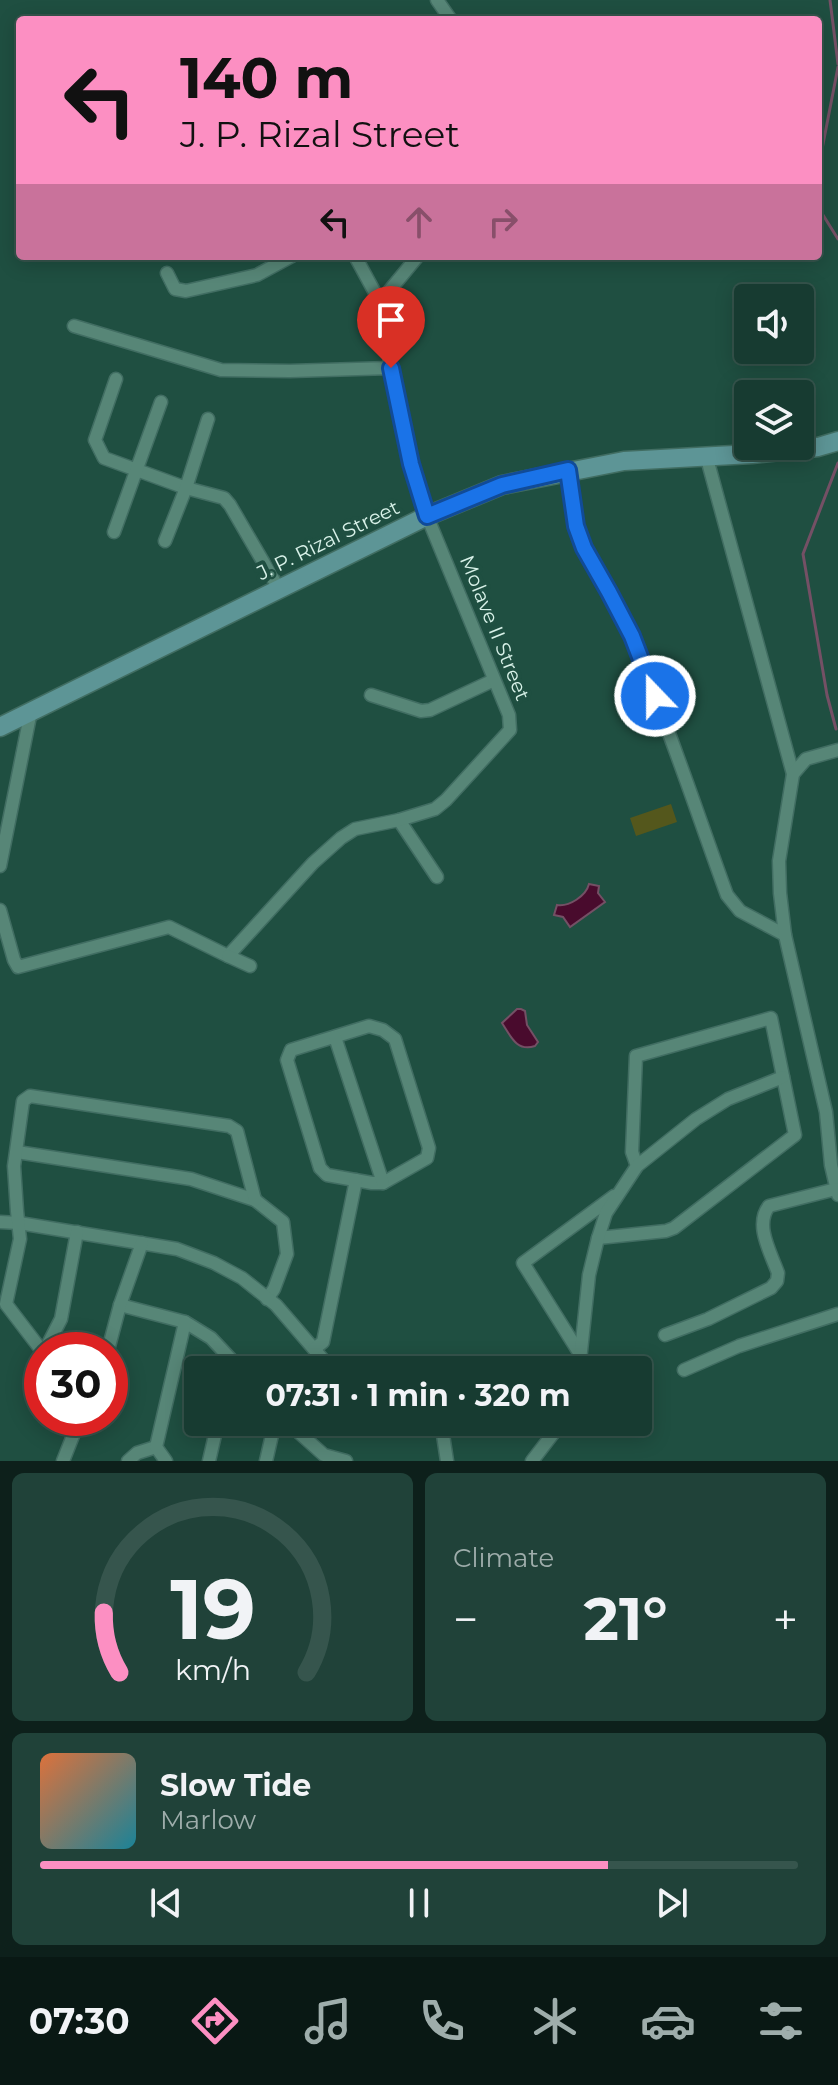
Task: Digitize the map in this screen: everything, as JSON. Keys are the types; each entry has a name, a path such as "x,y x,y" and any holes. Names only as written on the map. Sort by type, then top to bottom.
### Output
{"main road":[{"name":"J. P. Rizal Street","path":"0,727 427,516 502,485 624,461 752,454 818,447 838,441"}],"street":[{"path":"167,273 175,289 186,291 257,275 285,260"},
{"name":"Molave II Street","path":"228,956 313,863 341,838 355,829 435,809 510,730 509,715 427,516 411,464 380,302 357,260"},
{"path":"380,302 415,260"},
{"path":"74,326 221,370 391,368"},
{"path":"116,379 95,440 104,458 186,488 224,498 279,589"},
{"path":"114,532 161,402"},
{"path":"165,541 208,419"},
{"path":"665,1335 708,1319 771,1288 777,1281 778,1273 762,1228 763,1214 769,1206 837,1192 826,1112 785,935 780,893 779,861 793,774 706,455"},
{"path":"568,470 576,526 584,548 632,636 727,895 740,911 785,935"},
{"path":"371,695 421,711 430,710 494,680"},
{"path":"0,866 31,711"},
{"path":"793,774 806,759 838,750"},
{"path":"399,820 437,877"},
{"path":"0,910 18,967 165,927 250,966"},
{"path":"598,1238 674,1228 795,1135 771,1018 636,1056 632,1152 637,1166"},
{"path":"369,1026 383,1030 395,1039 429,1148 427,1158 383,1183 327,1175 320,1168 287,1060 291,1050 335,1037 369,1026"},
{"path":"335,1037 383,1183"},
{"path":"580,1354 589,1275 598,1238 606,1213 637,1166 696,1119 728,1099 783,1077"},
{"path":"28,1332 6,1304 20,1239 14,1166 23,1101 30,1096 229,1126 237,1131 255,1200"},
{"path":"17,1152 191,1179 255,1200 283,1222 287,1254 267,1299"},
{"path":"314,1349 323,1342 356,1180"},
{"path":"580,1354 523,1263 621,1192"},
{"path":"0,1222 177,1249 214,1263 242,1278 276,1305 320,1356"},
{"path":"54,1332 61,1319 77,1232"},
{"path":"113,1332 142,1243"},
{"path":"120,1305 185,1322 211,1338 224,1356"},
{"path":"684,1370 739,1346 838,1314"},
{"path":"166,1461 156,1447 185,1322"},
{"path":"63,1461 73,1436"},
{"path":"209,1461 215,1436"},
{"path":"266,1461 272,1436"},
{"path":"301,1436 324,1458 346,1461"},
{"path":"443,1436 447,1461"},
{"path":"532,1461 551,1436"},
{"path":"128,1461 137,1453 156,1447"}],"shaded area":[{"path":"671,804 677,822 636,836 630,818"},
{"path":"589,884 599,886 598,893 605,902 570,927 563,917 554,915 557,905 576,900"},
{"path":"517,1009 525,1011 527,1025 538,1042 535,1046 519,1045 502,1023"}],"waterway":[{"path":"830,0 838,64"},
{"path":"822,149 838,67"},
{"path":"822,213 838,239"},
{"path":"836,729 827,695 803,554 838,463"}],"route":[{"path":"391,368 411,464 427,516 502,485 568,470 576,526 584,548 632,636 655,696"}]}
